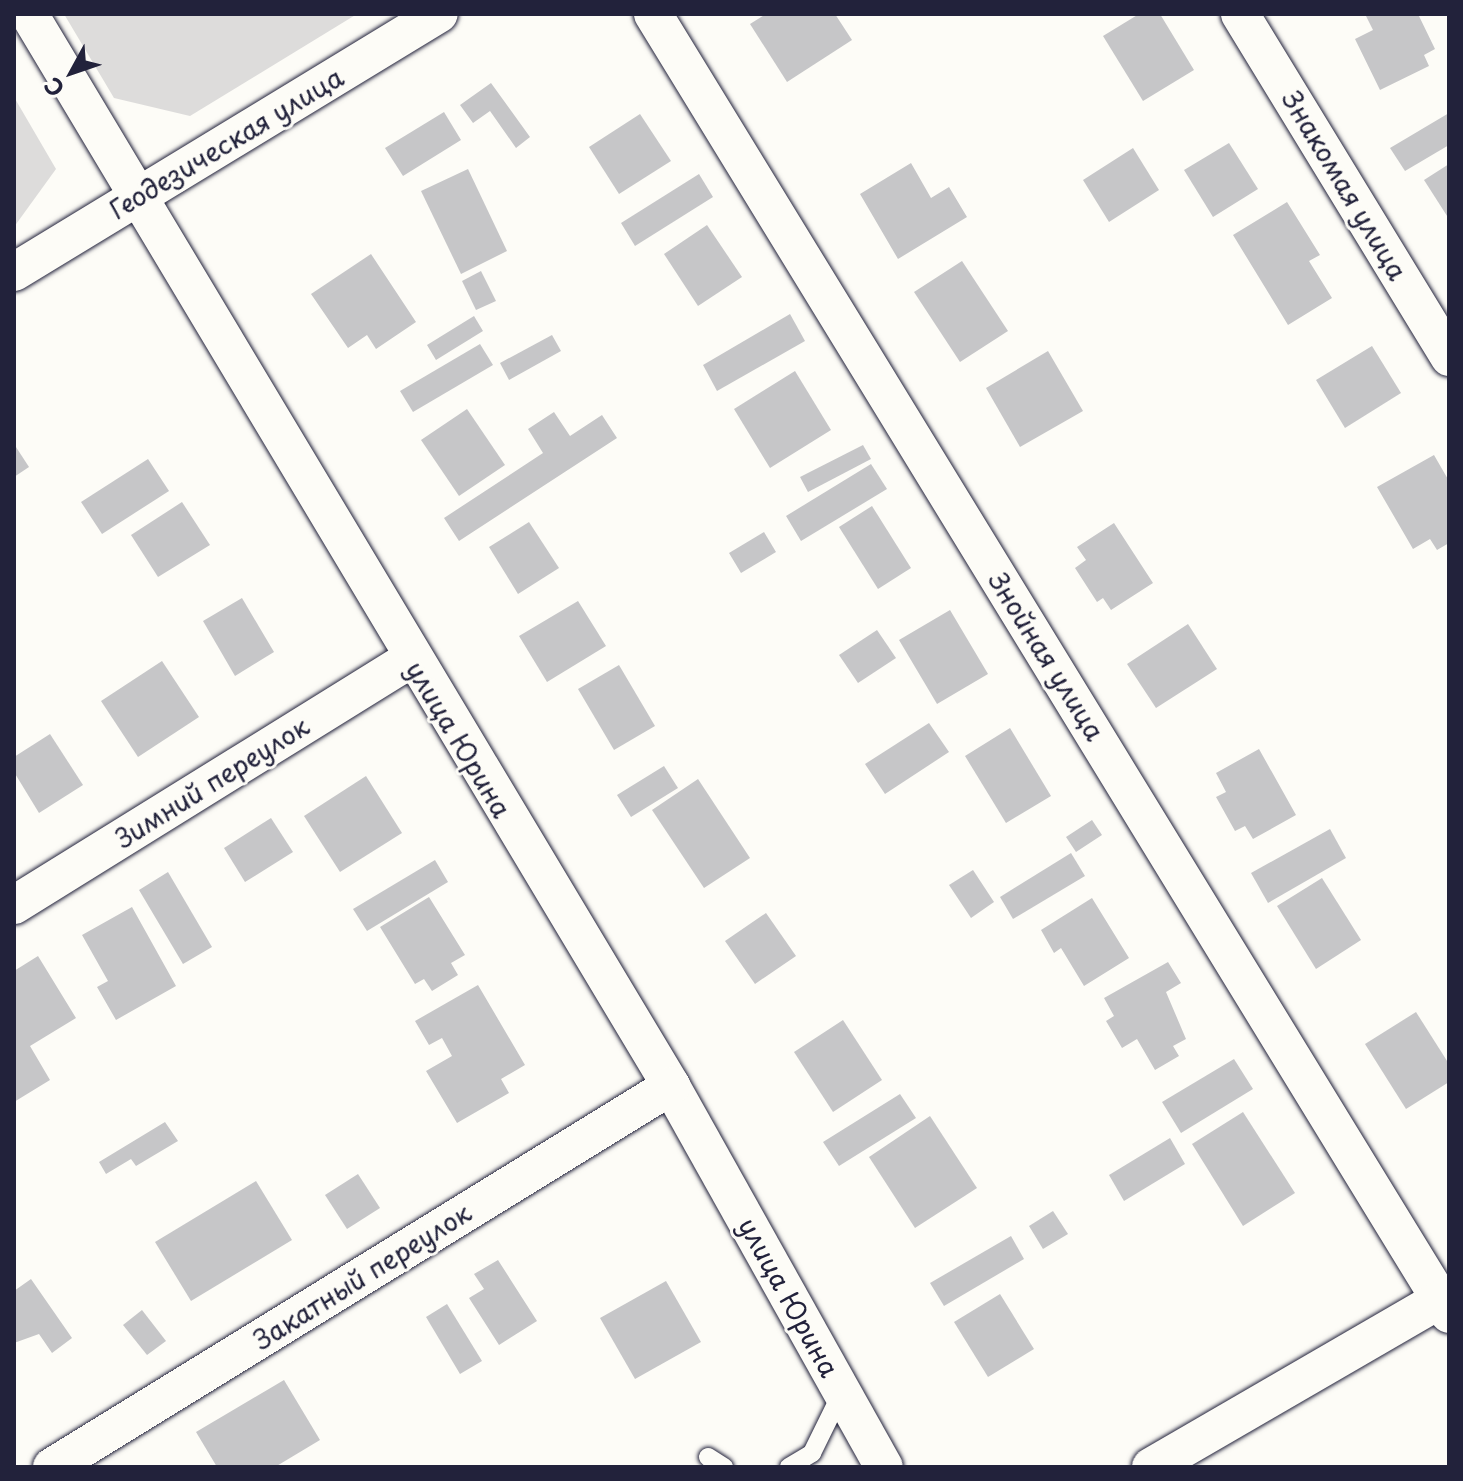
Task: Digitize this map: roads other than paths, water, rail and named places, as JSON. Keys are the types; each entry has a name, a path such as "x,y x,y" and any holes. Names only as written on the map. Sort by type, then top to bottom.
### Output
{"street":[{"name":"улица Юрина","path":"29,14 410,659 671,1086 884,1467"},
{"name":"Геодезическая улица","path":"14,272 439,14"},
{"name":"Знойная улица","path":"653,14 1446,1302"},
{"name":"Знакомая улица","path":"1240,14 1449,357"},
{"name":"Зимний переулок","path":"14,905 410,659"},
{"name":"Закатный переулок","path":"52,1467 671,1086"},
{"path":"1151,1467 1446,1302"}],"lane":[{"path":"789,1467 812,1453 842,1391"}]}
